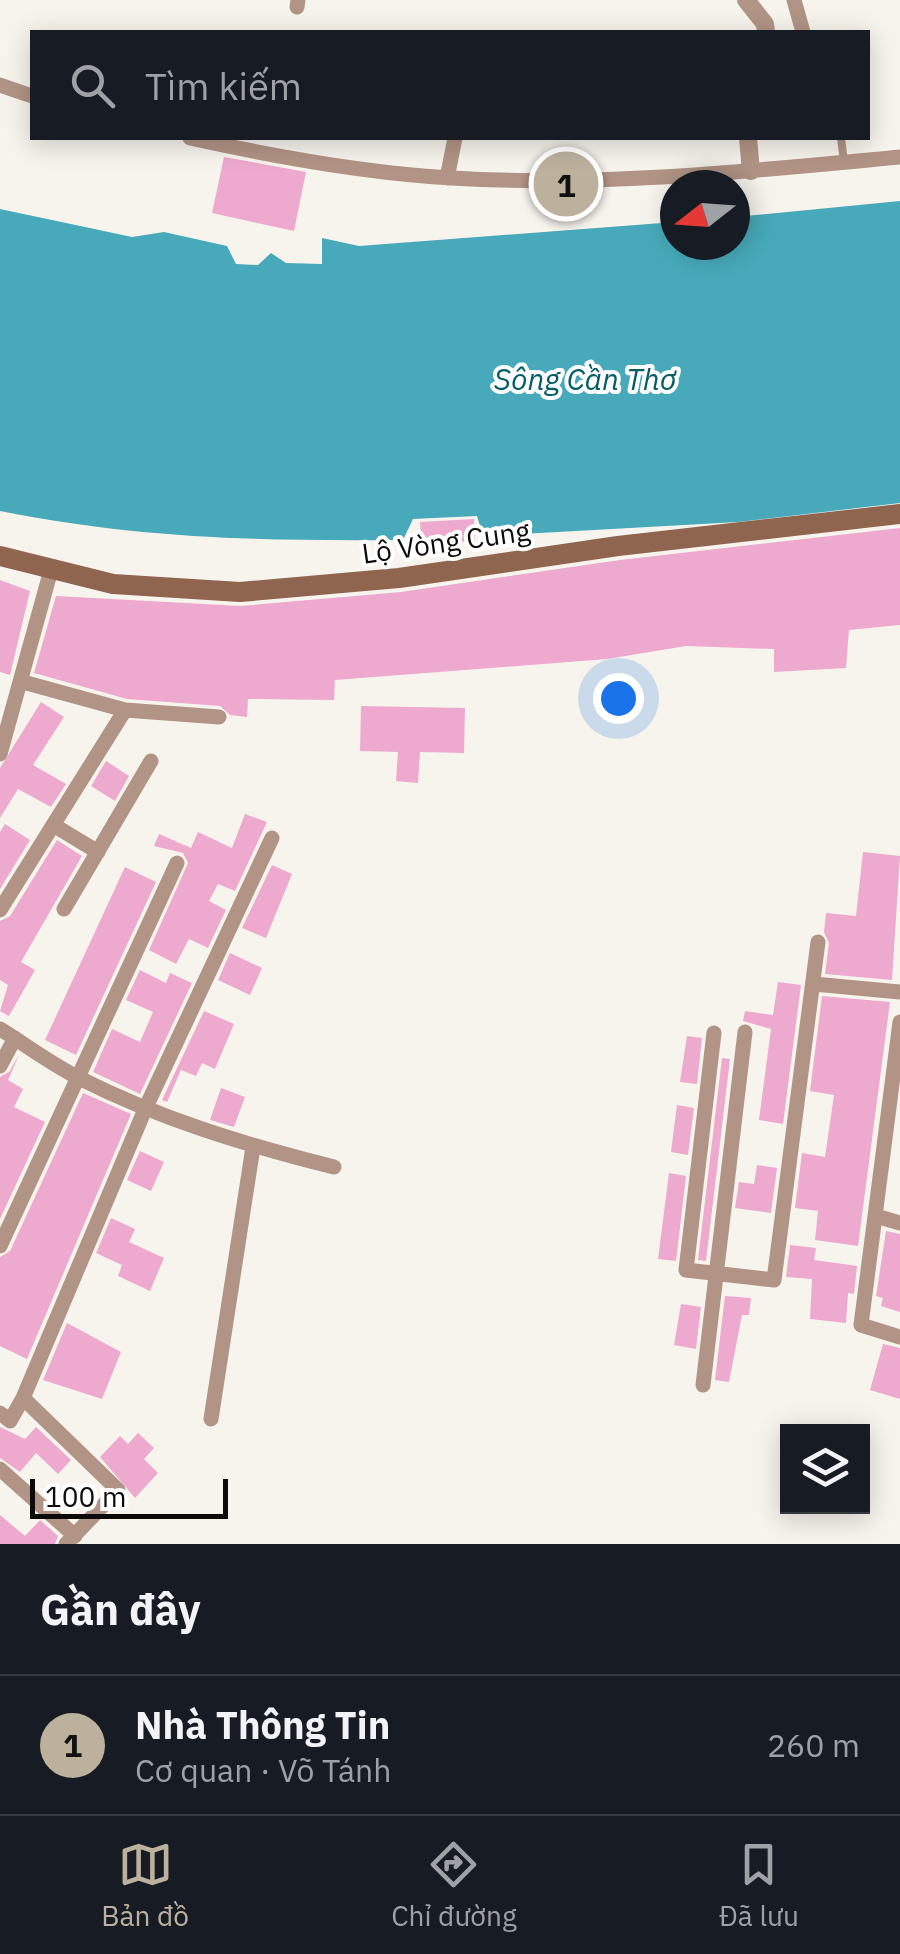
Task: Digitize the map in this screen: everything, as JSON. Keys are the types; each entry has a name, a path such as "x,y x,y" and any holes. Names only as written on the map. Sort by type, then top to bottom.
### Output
{"main road":[{"name":"Lộ Vòng Cung","path":"0,556 113,584 189,592 300,588 900,514"}],"street":[{"path":"746,0 766,30"},
{"path":"794,0 802,30"},
{"path":"0,85 30,95"},
{"path":"200,140 298,160 446,178 751,171 900,157"},
{"path":"446,178 455,140"},
{"path":"748,140 751,171"},
{"path":"0,754 51,570"},
{"path":"23,682 125,710 219,717"},
{"path":"0,910 125,710"},
{"path":"64,909 151,761"},
{"path":"56,826 98,852"},
{"path":"0,1413 10,1421 23,1398 146,1107 272,838"},
{"path":"0,1246 177,863"},
{"path":"714,1034 686,1270 774,1280 818,942"},
{"path":"814,984 900,992"},
{"path":"900,1022 896,1104 861,1325 900,1337"},
{"path":"0,1029 77,1077 146,1107 254,1147 334,1167"},
{"path":"703,1385 745,1032"},
{"path":"0,1066 15,1038"},
{"path":"212,1419 254,1147"},
{"path":"876,1216 900,1222"},
{"path":"0,1470 71,1540 118,1490 23,1398"}],"lane":[{"path":"841,140 844,162"}],"water":[{"name":"Sông Cần Thơ","path":"900,201 900,503 738,522 483,536 477,516 413,519 403,540 152,533 0,511 0,209 132,237 164,232 227,246 236,264 258,265 271,253 286,263 322,264 322,238 359,246 660,223 660,260 750,260 750,216"}],"building":[{"path":"224,157 306,172 294,231 212,213"},
{"path":"474,519 475,541 421,544 420,522"},
{"path":"900,528 900,625 849,630 846,668 774,672 774,649 686,646 607,659 335,680 334,700 248,699 247,717 230,715 220,706 127,699 34,673 56,596 241,606 401,592 620,560"},
{"path":"0,580 30,591 10,675 0,672"},
{"path":"41,702 64,717 33,765 66,784 51,807 18,789 0,818 0,768"},
{"path":"361,706 465,708 464,753 420,752 418,783 396,781 398,752 360,751"},
{"path":"106,761 129,776 115,801 91,786"},
{"path":"245,814 267,822 235,891 218,884 209,901 226,910 208,948 189,939 176,964 149,950 188,863 183,853 154,846 159,834 191,848 198,832 232,848"},
{"path":"5,824 30,840 0,889 0,832"},
{"path":"57,840 82,856 21,962 35,970 9,1016 0,1011 8,985 0,980 0,921 10,916"},
{"path":"863,852 900,856 892,980 825,974 829,943 824,932 826,913 856,916"},
{"path":"272,865 292,874 266,938 242,928"},
{"path":"125,867 156,882 76,1055 45,1040"},
{"path":"230,953 262,968 250,995 218,980"},
{"path":"140,970 166,983 170,973 192,983 140,1094 93,1072 112,1029 140,1042 153,1012 126,1000"},
{"path":"778,982 801,985 783,1124 759,1120 771,1029 743,1021 745,1011 773,1015"},
{"path":"822,996 890,1002 858,1246 815,1240 818,1211 795,1208 802,1153 825,1157 834,1095 810,1091"},
{"path":"204,1011 234,1024 215,1069 202,1063 196,1076 181,1070 167,1102 162,1100"},
{"path":"687,1036 702,1038 697,1084 680,1082"},
{"path":"19,1055 8,1080 23,1089 14,1107 45,1122 0,1219 0,1077 9,1072"},
{"path":"722,1058 730,1059 706,1261 698,1260"},
{"path":"221,1088 245,1097 234,1127 210,1120"},
{"path":"83,1093 131,1114 27,1359 0,1346 0,1257 10,1251"},
{"path":"677,1105 694,1108 688,1155 671,1152"},
{"path":"140,1151 164,1162 151,1191 127,1180"},
{"path":"757,1165 777,1168 771,1213 735,1208 739,1182 754,1184"},
{"path":"669,1173 686,1176 676,1261 658,1259"},
{"path":"111,1218 135,1229 129,1242 164,1258 150,1291 118,1276 122,1265 96,1253"},
{"path":"886,1231 900,1234 900,1312 881,1306 883,1298 876,1296"},
{"path":"790,1245 816,1248 814,1260 857,1266 854,1294 848,1293 846,1323 810,1319 812,1279 786,1277"},
{"path":"725,1296 751,1298 749,1315 742,1315 729,1382 715,1380"},
{"path":"681,1304 701,1307 696,1349 674,1345"},
{"path":"67,1323 121,1352 102,1399 43,1380"},
{"path":"883,1344 900,1348 900,1399 870,1390"},
{"path":"0,1427 25,1439 36,1427 71,1460 58,1474 36,1453 20,1472 0,1458"},
{"path":"138,1433 154,1448 144,1459 158,1473 135,1498 100,1457 120,1436 128,1444"},
{"path":"0,1515 25,1536 40,1520 58,1536 55,1544 0,1544"}],"place":[{"name":"Nhà Thông Tin","path":"566,184"}]}
